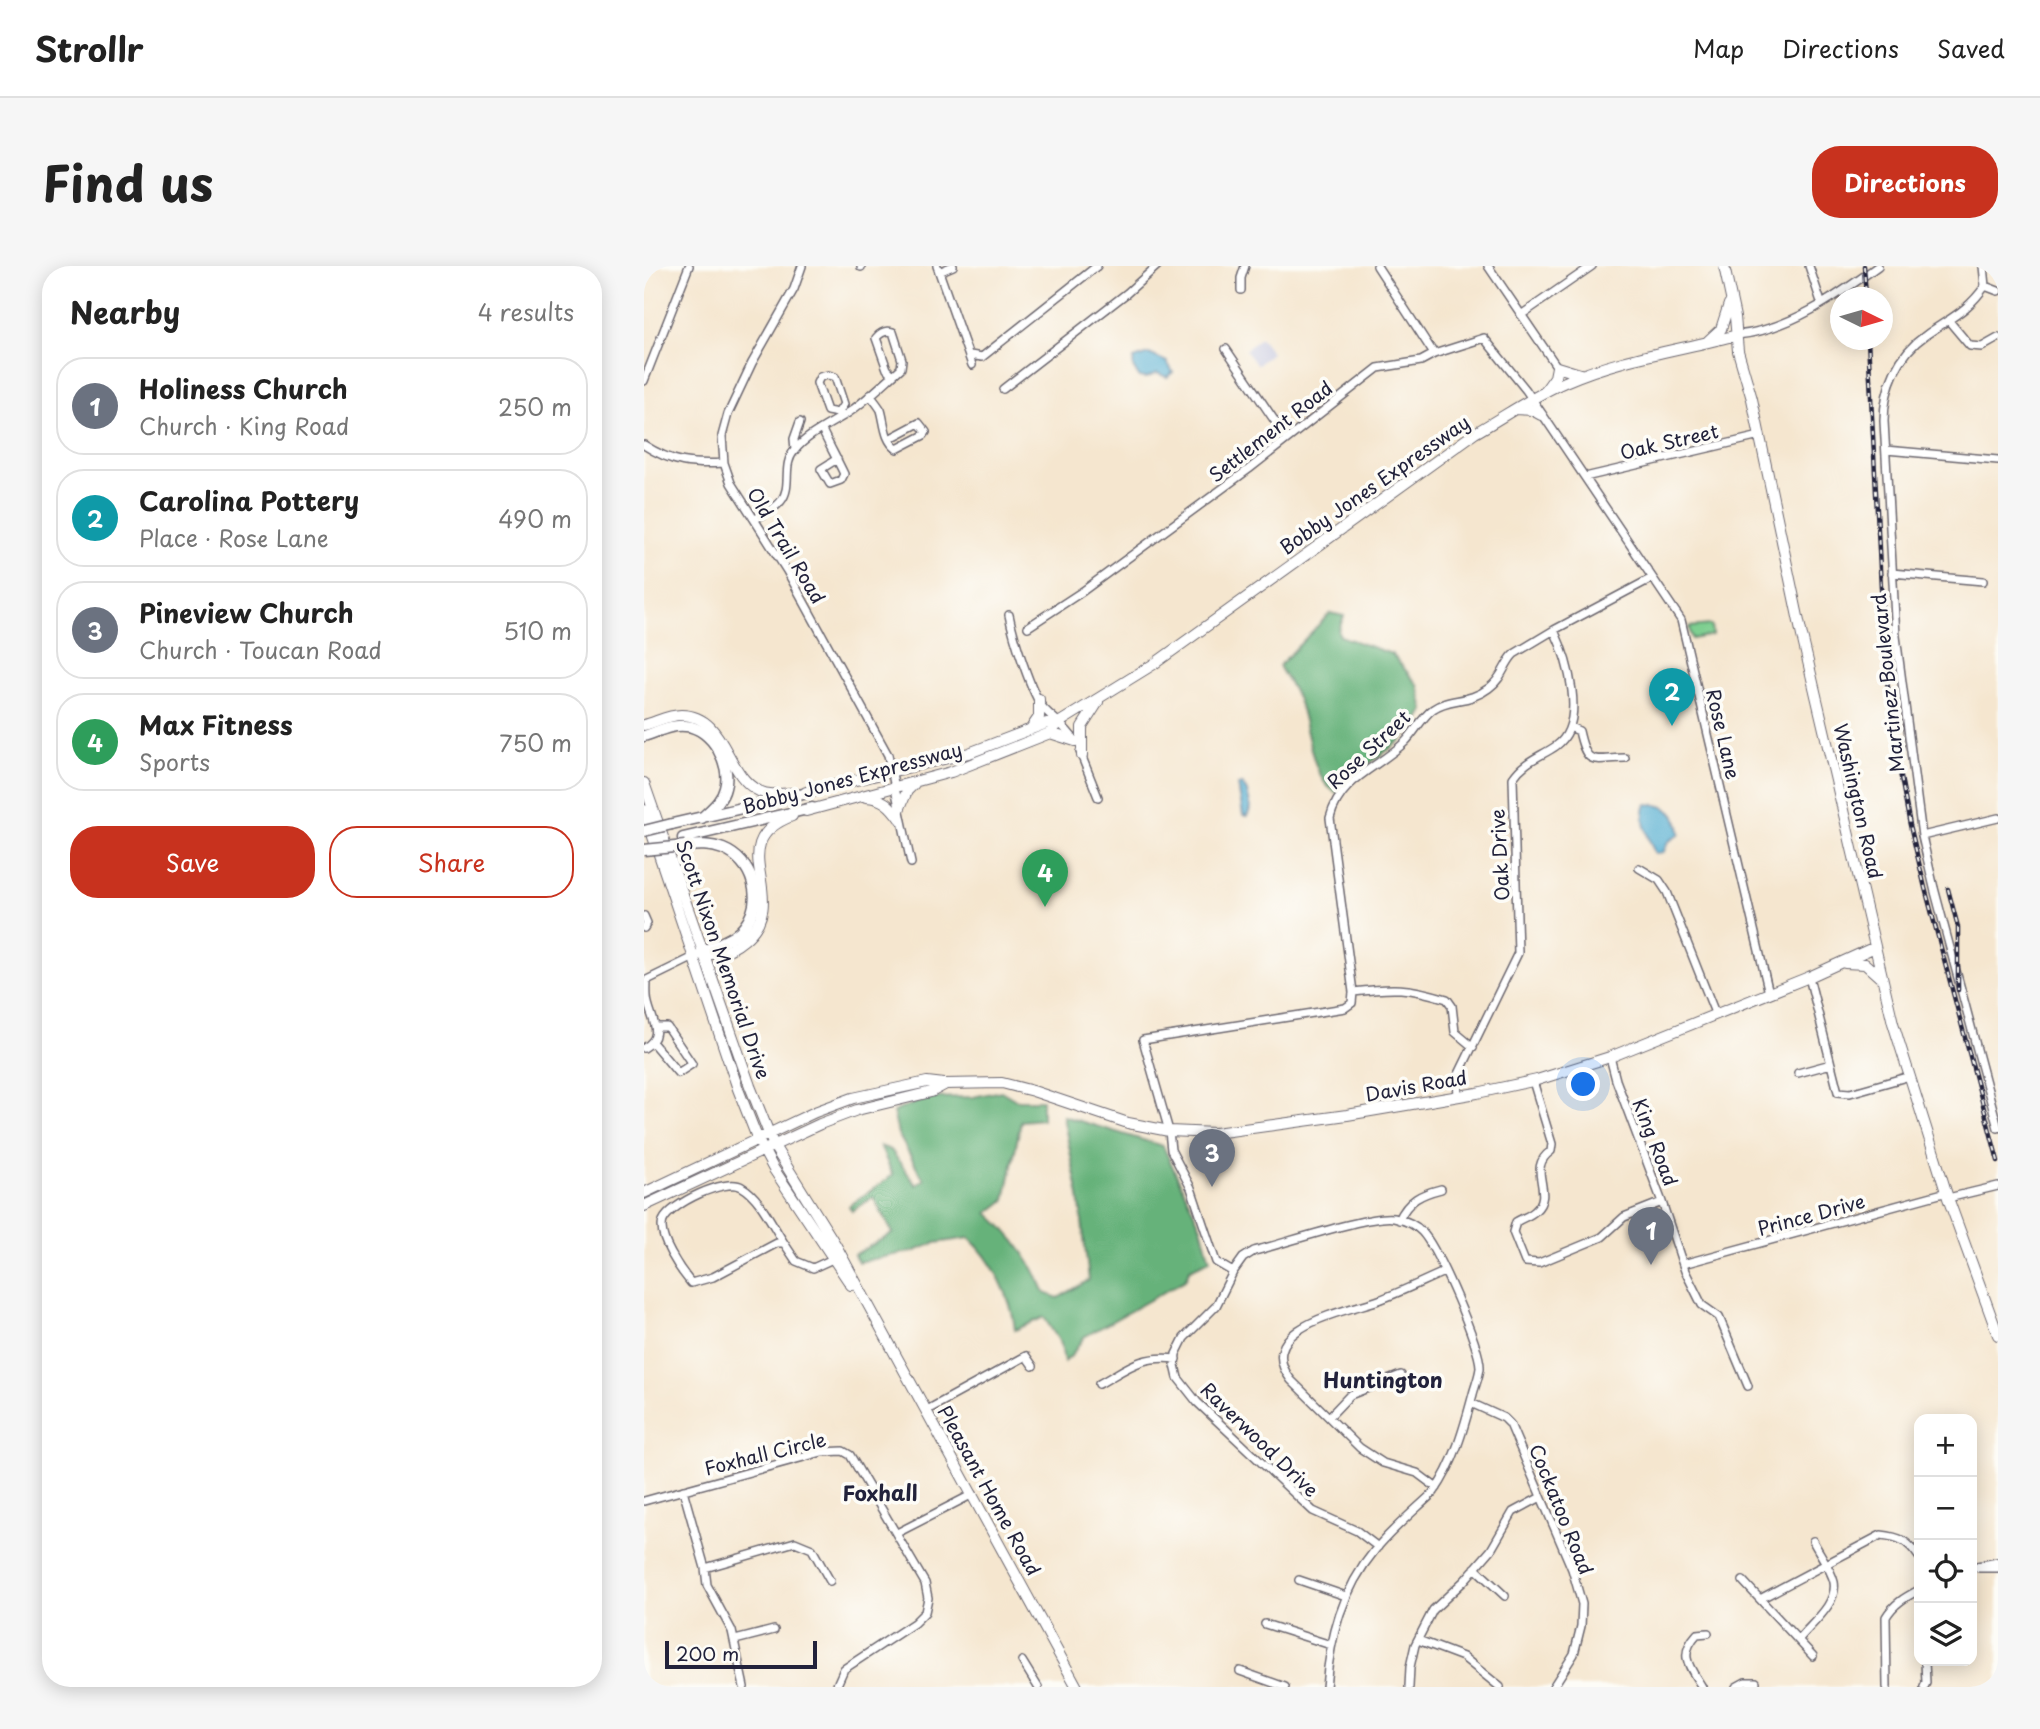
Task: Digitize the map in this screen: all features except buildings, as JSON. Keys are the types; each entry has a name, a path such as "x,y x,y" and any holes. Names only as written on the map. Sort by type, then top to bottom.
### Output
{"highway":[{"path":"645,733 688,726 706,734 715,747 726,768 726,785 722,796 702,818"},
{"name":"Bobby Jones Expressway","path":"644,831 812,792"},
{"name":"Bobby Jones Expressway","path":"684,842 812,808"},
{"path":"644,850 684,842 713,846 730,852 749,872 755,890 752,915 742,930 698,954"}],"main road":[{"name":"Washington Road","path":"1724,266 1740,357 1760,436 1802,636 1893,1023 1948,1195 1998,1335"},
{"path":"1705,343 1721,330 1731,299"},
{"name":"Bobby Jones Expressway","path":"812,808 916,782 997,756 1050,733 1060,722 1154,664 1475,433 1530,399 1583,375 1655,354 1737,335"},
{"path":"1705,343 1720,342 1734,349 1740,357"},
{"path":"1545,391 1555,377 1557,367 1583,375"},
{"path":"1514,409 1532,410 1541,415"},
{"path":"1082,756 1082,727 1101,698"},
{"path":"1029,731 1039,717 1039,699"},
{"path":"645,733 677,716 699,719 718,736 742,776 760,792 773,795 812,792"},
{"name":"Bobby Jones Expressway","path":"812,792 969,752 1047,723 1060,722"},
{"path":"1050,733 1075,741"},
{"path":"855,797 882,799 900,814 907,791 916,782"},
{"name":"Scott Nixon Memorial Drive","path":"644,783 738,1089 758,1140 769,1148"},
{"path":"698,954 716,954 731,948 751,933 759,921 764,905 757,858 761,837 777,822 812,808"},
{"name":"Scott Nixon Memorial Drive","path":"644,810 769,1134 769,1148"},
{"name":"Davis Road","path":"644,1193 815,1112 853,1098 927,1082 1002,1083 1128,1123 1169,1131 1215,1133 1458,1096 1533,1081 1610,1057 1809,977 1875,947"},
{"path":"1841,962 1865,964 1883,980"},
{"name":"Davis Road","path":"644,1206 820,1124 857,1110 931,1092 944,1084"},
{"name":"Pleasant Home Road","path":"769,1148 779,1178 837,1257 927,1410 1076,1686"}],"street":[{"path":"644,381 689,266"},
{"name":"Old Trail Road","path":"802,266 794,289 739,387 728,414 722,436 724,463 731,483 755,519 888,755 911,863"},
{"path":"954,266 938,269 972,365"},
{"path":"970,355 982,357 1097,266"},
{"path":"1003,389 1127,293 1157,266"},
{"path":"1241,290 1245,266"},
{"path":"1377,266 1434,354"},
{"path":"1488,266 1557,367"},
{"path":"1521,315 1581,269 1592,266"},
{"path":"1809,266 1821,302"},
{"path":"1737,335 1788,322 1878,266"},
{"path":"1983,266 1985,286 1998,290"},
{"name":"Martinez Boulevard","path":"1985,286 1970,306 1918,341 1904,356 1892,377 1884,410 1896,635 1922,836 1998,1129"},
{"path":"1949,321 1970,346 1982,347 1998,338"},
{"path":"755,519 780,503 784,497 786,469 795,450 870,395 893,375 902,365 893,332 889,331 876,338 887,369 893,375"},
{"name":"Settlement Road","path":"1028,627 1083,591 1378,368 1421,361 1434,354 1484,338 1530,399"},
{"path":"1226,349 1287,439"},
{"path":"820,377 835,377 844,404 840,415 828,411 825,406 817,383 820,377"},
{"path":"870,395 882,413 883,425 889,439 892,446 897,449 926,432 919,423 889,439"},
{"name":"Rose Lane","path":"1530,399 1681,620 1769,993"},
{"path":"795,450 793,439 800,422"},
{"path":"822,430 836,459"},
{"name":"Oak Street","path":"1585,477 1760,436"},
{"path":"644,445 668,458 691,465 724,463"},
{"path":"1886,450 1998,460"},
{"path":"1892,573 1983,582"},
{"name":"Rose Street","path":"1353,992 1330,818 1340,793 1360,773 1394,752 1433,709 1481,694 1503,674 1510,656 1652,578"},
{"path":"1009,615 1013,638 1039,699 1045,710 1060,722 1075,741 1098,797"},
{"path":"1554,630 1563,650 1571,682 1573,716 1570,727 1579,731 1585,753 1590,758 1625,758"},
{"name":"Oak Drive","path":"1458,1096 1457,1078 1518,953 1513,778 1521,766 1558,745 1570,727"},
{"path":"1922,836 1998,818"},
{"path":"1639,868 1659,880 1667,892 1715,1013"},
{"path":"644,916 647,923 644,928"},
{"path":"644,1048 652,1042 657,1031 647,998 645,978 698,954"},
{"path":"1809,977 1838,1091 1842,1094 1858,1091 1910,1076"},
{"path":"1233,1272 1216,1262 1191,1188 1171,1150 1169,1131 1143,1040 1345,1008 1352,1003 1353,992 1390,987 1415,989 1447,999 1452,1006 1455,1032 1473,1047"},
{"path":"652,1042 678,1073 692,1064 667,1027 656,1027"},
{"name":"King Road","path":"1610,1057 1683,1265 1702,1305 1719,1317 1748,1386"},
{"path":"1798,1073 1831,1064"},
{"path":"1533,1081 1552,1144 1551,1151 1542,1157 1539,1166 1543,1188 1542,1204 1534,1213 1516,1222 1514,1232 1525,1262 1539,1263 1602,1237 1624,1217 1662,1202"},
{"path":"783,1242 713,1277 691,1283 680,1271 663,1235 663,1222 675,1208 726,1184 738,1184 746,1189 760,1206 796,1261 813,1268 837,1257"},
{"name":"Prince Drive","path":"1683,1265 1948,1195 1998,1186"},
{"path":"1399,1220 1402,1212 1420,1195 1441,1189"},
{"path":"669,1196 675,1208"},
{"path":"1099,1384 1141,1360 1155,1357 1176,1359 1184,1338 1216,1306 1233,1272 1243,1258 1254,1251 1366,1221 1394,1218 1411,1223 1423,1233 1444,1272 1478,1352 1480,1368 1457,1449 1437,1488 1378,1547 1346,1596 1331,1645 1326,1687"},
{"path":"1437,1488 1417,1473 1383,1463 1360,1448 1284,1371 1282,1360 1283,1350 1290,1337 1304,1324 1382,1299 1444,1272"},
{"path":"927,1410 1026,1356 1033,1366"},
{"name":"Raverwood Drive","path":"1176,1359 1178,1378 1184,1388 1298,1499 1318,1515 1357,1531 1378,1547"},
{"path":"1329,1417 1350,1395 1401,1374"},
{"name":"Cockatoo Road","path":"1471,1403 1504,1418 1510,1424 1573,1569 1582,1604 1581,1626 1574,1654 1553,1687"},
{"name":"Foxhall Circle","path":"644,1501 821,1452 843,1451 856,1463 925,1583 928,1598 925,1612 914,1623 844,1669 836,1687"},
{"name":"Foxhall Circle","path":"683,1490 708,1585 729,1623 735,1640 744,1687"},
{"path":"897,1533 973,1494"},
{"path":"1409,1687 1410,1667 1418,1640 1433,1610 1475,1568 1498,1540 1513,1512 1541,1497"},
{"path":"1760,1598 1881,1535 1897,1536 1914,1550"},
{"path":"1798,1639 1831,1601 1834,1581 1813,1541"},
{"path":"705,1567 795,1542 812,1549 830,1581"},
{"path":"1977,1567 1998,1562"},
{"path":"1475,1568 1505,1596"},
{"path":"1977,1568 1998,1568"},
{"path":"1300,1580 1346,1596"},
{"path":"1743,1581 1813,1656"},
{"path":"1887,1685 1886,1617 1900,1600 1914,1593"},
{"path":"1265,1624 1331,1645"},
{"path":"735,1640 774,1630"},
{"path":"1702,1687 1687,1662 1686,1651 1697,1634 1709,1633"},
{"path":"1418,1640 1463,1657 1500,1687"},
{"path":"1022,1661 1038,1687"},
{"path":"1925,1666 1925,1685"},
{"path":"1240,1671 1285,1687"},
{"path":"1736,1687 1745,1682 1756,1682"}],"shaded area":[{"path":"1260,338 1272,353 1257,365 1245,350"}],"green space":[{"path":"1330,613 1344,616 1338,631 1340,636 1392,654 1418,685 1424,710 1417,723 1400,741 1361,770 1338,793 1329,787 1316,766 1298,700 1279,666"},
{"path":"1711,625 1712,635 1692,639 1689,627"},
{"path":"1001,1091 1016,1100 1042,1100 1042,1119 1021,1121 1005,1200 988,1213 1006,1230 1021,1250 1045,1293 1058,1298 1089,1280 1079,1196 1063,1116 1163,1146 1201,1227 1210,1260 1190,1269 1185,1280 1084,1337 1064,1362 1061,1344 1044,1317 1015,1330 1010,1305 1000,1280 986,1257 969,1238 935,1243 915,1251 858,1262 854,1255 893,1233 873,1197 852,1211 849,1206 893,1175 880,1146 891,1150 916,1185 924,1180 898,1134 893,1112 927,1098 973,1097"}],"water":[{"path":"1149,354 1167,362 1173,372 1167,377 1157,373 1146,378 1139,377 1133,367 1134,359"},
{"path":"1242,784 1251,808 1247,816 1243,815 1238,785"},
{"path":"1646,804 1665,808 1677,820 1680,834 1668,842 1663,853 1655,854 1648,836 1644,823"}],"railway":[{"path":"1864,266 1865,287"},
{"path":"1869,350 1885,664 1896,751 1925,888 1998,1161"},
{"path":"1948,889 1958,927 1958,990"}],"place":[{"name":"Carolina Pottery","path":"1672,726"},
{"name":"Max Fitness","path":"1045,907"},
{"name":"Pineview Church","path":"1212,1187"},
{"name":"Holiness Church","path":"1651,1265"}],"district":[{"name":"Huntington","path":"1383,1379"},
{"name":"Foxhall","path":"880,1492"}]}
